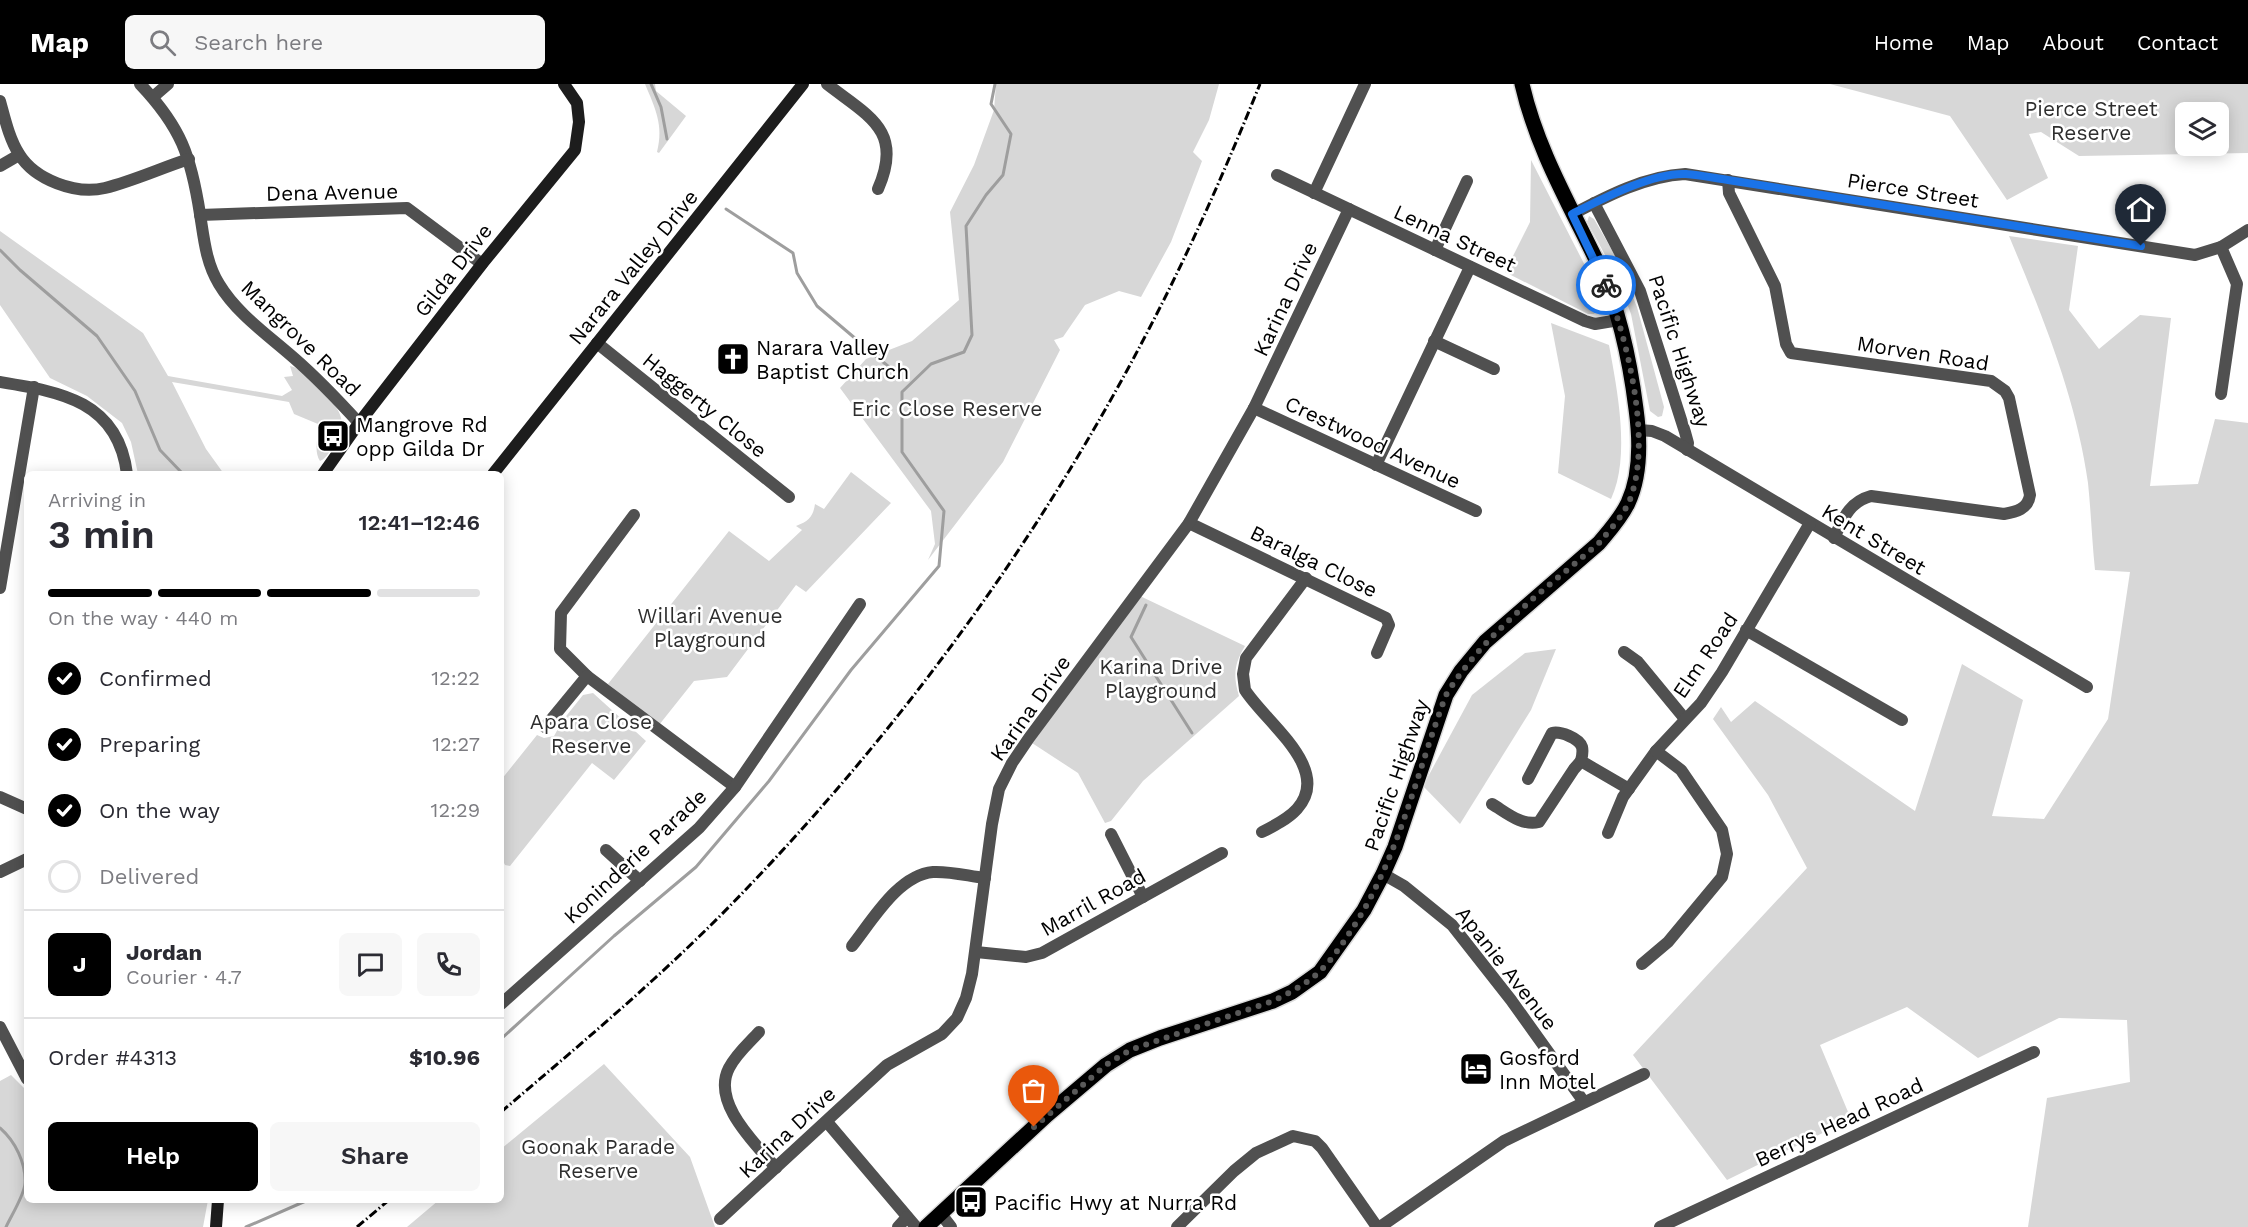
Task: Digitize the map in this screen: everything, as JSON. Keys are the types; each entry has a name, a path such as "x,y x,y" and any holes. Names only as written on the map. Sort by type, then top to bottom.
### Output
{"main road":[{"name":"Gilda Drive","path":"325,471 358,423 482,264 575,150 579,122 577,103 564,84"},
{"name":"Narara Valley Drive","path":"495,471 803,84"},
{"name":"Pacific Highway","path":"926,1227 1054,1109 1106,1065 1130,1050 1160,1038 1273,1001 1306,982 1329,962 1364,910 1383,874 1395,847 1446,695 1461,671 1485,642 1599,543 1629,502 1637,469 1639,430 1634,391 1618,320 1600,269 1542,149 1522,84"},
{"path":"216,1227 218,1203"}],"street":[{"name":"Mangrove Road","path":"140,84 174,124 189,159 210,268 229,298 241,312 333,393 358,423"},
{"path":"153,97 168,84"},
{"path":"827,84 878,123 886,142 884,176 878,189"},
{"path":"1314,193 1365,84"},
{"path":"0,101 19,155 33,168 60,185 89,190 105,188 189,159"},
{"path":"0,166 19,155"},
{"name":"Pierce Street","path":"1572,214 1594,202 1654,178 1685,174 2195,255 2221,247 2248,230"},
{"name":"Lenna Street","path":"1277,175 1585,321 1595,324 1618,320"},
{"name":"Morven Road","path":"1728,180 1729,193 1775,285 1786,344 1791,352 1991,381 2006,391 2009,399 2030,495 2026,505 2016,512 2004,514 1871,496 1859,499 1851,506 1834,537"},
{"path":"1435,250 1467,181"},
{"name":"Pacific Highway","path":"1594,202 1631,272 1647,310 1685,432 1687,450"},
{"name":"Dena Avenue","path":"200,215 407,208 482,264"},
{"name":"Karina Drive","path":"720,1219 887,1065 942,1034 957,1018 966,998 976,952 999,789 1012,764 1189,523 1254,408 1349,209"},
{"path":"2221,247 2237,284 2221,394"},
{"path":"1376,465 1470,267"},
{"path":"1434,341 1494,369"},
{"name":"Haggerty Close","path":"597,343 789,497"},
{"path":"0,382 50,390 78,400 101,418 118,443 127,471"},
{"path":"0,588 34,387"},
{"name":"Crestwood Avenue","path":"1254,408 1476,511"},
{"name":"Kent Street","path":"1639,430 1652,431 1687,450 2087,687"},
{"path":"0,509 13,511"},
{"path":"634,515 561,614 560,649 587,676 735,787"},
{"name":"Baralga Close","path":"1189,523 1386,618 1389,625 1377,653"},
{"name":"Elm Road","path":"1608,833 1623,798 1656,751 1701,703 1810,523"},
{"path":"1262,832 1296,810 1308,790 1308,780 1306,769 1295,751 1245,690 1244,666 1250,652 1306,578"},
{"name":"Koninderie Parade","path":"504,1001 699,828 735,787 860,604"},
{"path":"1746,630 1902,720"},
{"path":"1624,652 1638,662 1685,719"},
{"path":"545,727 587,676"},
{"path":"1492,804 1520,821 1539,822 1581,762 1582,746 1578,741 1559,732 1552,733 1528,779"},
{"path":"1642,964 1668,942 1722,877 1727,854 1722,830 1693,787 1681,770 1656,751"},
{"path":"1581,762 1629,789"},
{"path":"0,796 24,808"},
{"path":"1111,834 1143,897"},
{"path":"606,850 639,881"},
{"name":"Marril Road","path":"976,952 1034,956 1222,853"},
{"path":"0,872 24,860"},
{"path":"852,946 898,888 913,878 935,872 985,878"},
{"name":"Apanie Avenue","path":"1383,874 1404,886 1452,925 1511,1000 1584,1102"},
{"path":"0,1027 24,1073"},
{"path":"759,1032 728,1069 726,1095 733,1115 776,1168"},
{"name":"Berrys Head Road","path":"1660,1227 2034,1052"},
{"path":"1177,1227 1234,1171 1256,1153 1293,1136 1315,1141 1322,1148 1378,1227 1515,1134 1644,1074"},
{"path":"827,1122 916,1227"},
{"path":"941,1214 951,1227"},
{"path":"898,1227 907,1217"}],"green space":[{"path":"645,84 655,84 656,91 686,116 659,153 657,152 659,125"},
{"name":"Eric Close Reserve","path":"996,84 1219,84 1209,120 1193,152 1202,161 1171,242 1141,297 1119,291 1085,305 1063,337 1054,340 1060,350 1003,462 928,560 935,544 931,511 840,388 866,359 912,341 959,300 950,212 974,165 994,110"},
{"name":"Pierce Street Reserve","path":"1830,84 2248,84 2248,153 2229,153 2229,102 2175,102 2175,154 2079,156 2041,132 2029,134 2048,178 2007,200 1950,116"},
{"path":"1531,160 1598,291 1600,307 1594,314 1588,314 1505,272 1530,222"},
{"path":"1589,216 1594,219 1616,257 1637,307 1664,407 1662,416 1658,417 1650,411 1631,314 1616,275 1587,222"},
{"path":"0,231 143,333 168,376 282,396 292,390 284,377 293,376 290,366 307,376 334,405 341,418 340,434 327,456 320,461 317,448 318,424 294,414 289,402 172,382 206,449 222,471 137,471 131,442 122,423 87,396 50,378 0,305"},
{"path":"2009,236 2078,246 2069,310 2099,349 2140,315 2171,318 2150,486 2198,484 2215,419 2248,423 2248,1227 2028,1227 2047,1098 2130,1082 2127,1020 2059,1018 1978,1058 1907,1007 1820,1045 1851,1119 1727,1180 1633,1055 1807,868 1768,795 1713,719 1721,707 1731,722 1755,701 1915,811 1962,664 2023,700 1992,816 2044,819 2108,719 2130,572 2095,570 2088,483 2075,419 2045,326"},
{"path":"1551,323 1609,345 1621,423 1620,463 1611,499 1558,473 1565,396"},
{"name":"Willari Avenue Playground","path":"851,472 891,503 806,592 796,585 727,677 694,681 659,725 608,684 729,531 769,561 802,530 796,526 810,518 815,504 824,509"},
{"name":"Karina Drive Playground","path":"1140,596 1245,646 1236,670 1239,696 1143,781 1111,821 1105,823 1078,773 1032,743"},
{"path":"1556,649 1531,710 1460,824 1423,786 1472,695 1525,653"},
{"name":"Apara Close Reserve","path":"593,693 646,741 614,780 592,763 510,866 505,865 504,776 537,735 544,738 554,736 563,720 583,695"},
{"name":"Goonak Parade Reserve","path":"604,1064 690,1157 715,1227 407,1227 435,1203 504,1203 504,1147"},
{"path":"11,1075 24,1088 24,1203 207,1203 203,1227 0,1227 0,1081"}],"waterway":[{"path":"651,84 661,107 667,139"},
{"path":"504,1036 614,936 696,867 769,781 851,670 939,566 944,511 902,452 902,392 931,364 964,352 972,335 966,226 986,195 1003,175 1011,134 991,104 995,84"},
{"path":"726,209 793,253 797,273 817,306 889,367"},
{"path":"0,250 97,336 135,391 160,450 180,471"},
{"path":"1146,605 1131,637 1192,733"},
{"path":"0,1128 10,1139 24,1168"},
{"path":"6,1227 24,1188"},
{"path":"246,1227 301,1203"}],"railway":[{"path":"504,1109 639,992 719,917 843,782 957,638 1010,563 1060,486 1106,408 1180,267 1222,176 1260,84"},
{"path":"357,1227 385,1203"}],"way so far":[{"path":"1034,1127 1106,1065 1130,1050 1273,1001 1292,992 1320,972 1345,939 1364,910 1395,847 1446,695 1461,671 1485,642 1599,543 1629,502 1637,469 1639,430 1623,336 1606,285"}],"place":[{"name":"Narara Valley Baptist Church","path":"733,359"},
{"name":"Mangrove Rd opp Gilda Dr","path":"333,436"},
{"name":"Gosford Inn Motel","path":"1476,1069"},
{"name":"Pacific Hwy at Nurra Rd","path":"971,1202"}],"route":[{"path":"1606,285 1572,214 1594,202 1654,178 1669,175 1685,174 1728,180 2141,246"}]}
